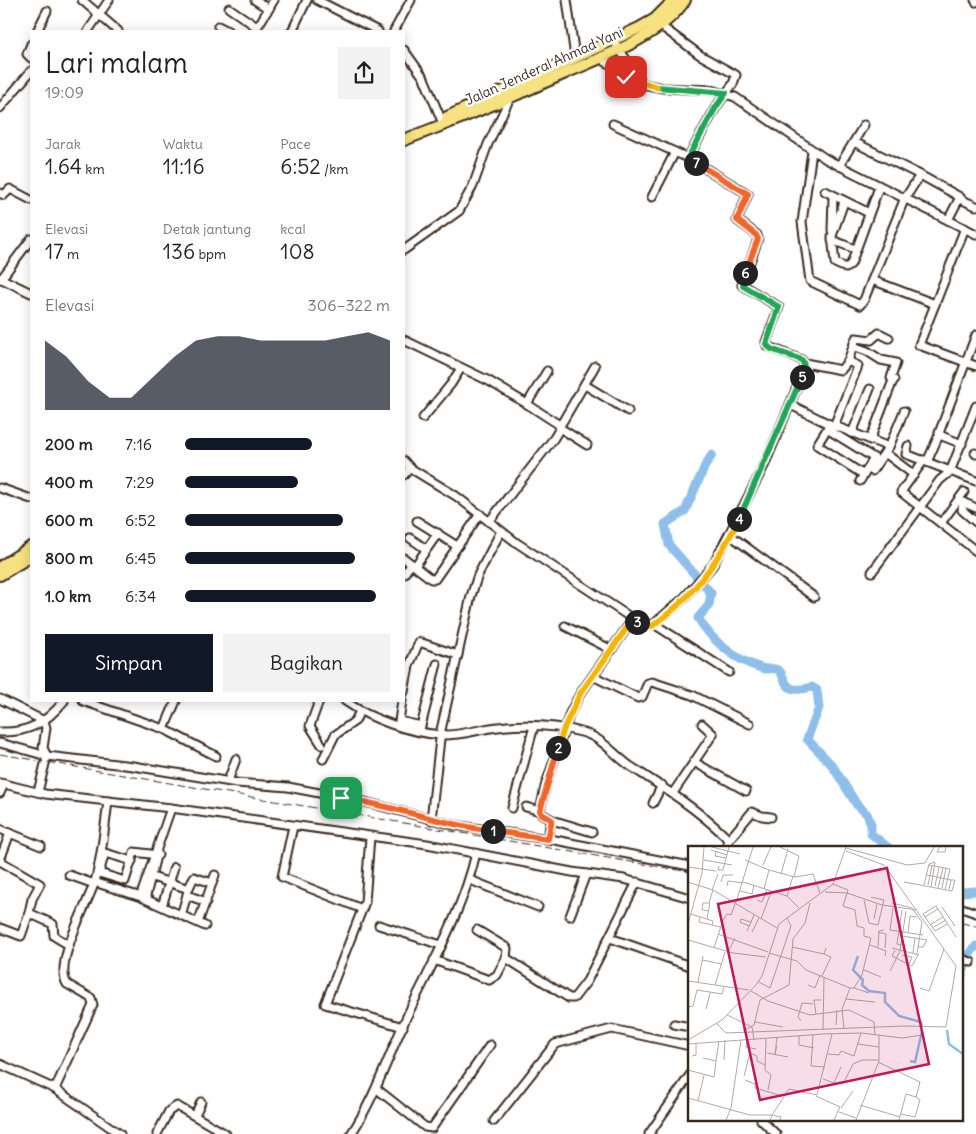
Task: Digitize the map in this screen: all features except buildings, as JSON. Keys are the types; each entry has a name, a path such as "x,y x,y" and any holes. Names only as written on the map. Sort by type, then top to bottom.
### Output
{"highway":[{"path":"405,133 441,119 575,57 616,45 656,18 674,0"},
{"name":"Jalan Jenderal Ahmad Yani","path":"405,140 510,98 600,58 616,45 661,26 685,0"},
{"path":"0,567 30,548"},
{"path":"0,575 30,557"}],"street":[{"path":"82,0 117,30"},
{"path":"89,30 110,0"},
{"path":"255,0 269,9"},
{"path":"229,8 256,29 274,0"},
{"path":"292,30 307,0"},
{"path":"317,0 376,30"},
{"path":"395,30 412,0"},
{"path":"567,0 575,57"},
{"path":"38,30 47,11"},
{"path":"218,26 226,30"},
{"path":"661,26 700,54 734,72 735,80 716,107 688,158"},
{"path":"616,45 642,83"},
{"path":"405,51 424,78 441,119"},
{"path":"600,58 626,77 642,83 663,88 726,93 839,166 904,200 976,234"},
{"path":"0,108 30,72"},
{"path":"405,249 459,211 473,186 488,144 510,98"},
{"path":"613,124 688,158 748,194 737,220 756,235 758,239 742,285 779,307 766,342 767,346 804,363 841,370 848,361 856,338 871,340 879,333 889,338"},
{"path":"839,166 864,125"},
{"path":"854,142 958,194 960,198 976,206"},
{"path":"812,150 802,222 810,281 860,305 863,303 904,200 920,175"},
{"path":"652,197 675,152"},
{"path":"833,196 831,226 835,263 840,267 846,268 849,266 879,187"},
{"path":"0,192 4,195 10,189 30,199"},
{"path":"825,191 869,213"},
{"path":"948,220 960,198"},
{"path":"832,236 844,202"},
{"path":"965,228 919,345 976,366"},
{"path":"832,236 855,249"},
{"path":"30,240 0,278 30,293"},
{"path":"872,280 935,304"},
{"path":"976,335 939,435 925,461 901,492 976,550"},
{"path":"405,340 508,390 587,445"},
{"path":"853,346 867,351 881,360 896,363 891,378 894,380 868,454"},
{"path":"791,405 830,426 874,458 862,478 817,445 830,426 858,366 848,361"},
{"path":"405,462 410,468 449,491 501,531 633,619 645,626 654,624 713,565 730,535 791,405 805,368 804,363"},
{"path":"489,522 554,438 595,366"},
{"path":"423,418 451,384 461,368"},
{"path":"527,404 547,371"},
{"path":"585,385 628,411"},
{"path":"852,433 870,389"},
{"path":"872,572 940,480 950,472 976,406"},
{"path":"830,426 889,447 904,411"},
{"path":"939,435 962,444"},
{"path":"908,446 906,454 976,481"},
{"path":"872,471 886,451 914,474"},
{"path":"405,474 410,468"},
{"path":"0,488 30,499"},
{"path":"941,523 961,501 964,492"},
{"path":"961,501 976,508"},
{"path":"961,501 962,510 976,522"},
{"path":"405,559 431,579 435,579 480,514"},
{"path":"417,521 457,546"},
{"path":"431,820 441,732 474,586 501,531"},
{"path":"405,573 438,533"},
{"path":"730,535 814,597"},
{"path":"410,538 426,549"},
{"path":"540,811 564,728 576,702 633,619"},
{"path":"654,624 729,672"},
{"path":"565,626 612,650"},
{"path":"405,683 407,665 419,642 458,655"},
{"path":"420,728 437,664"},
{"path":"593,676 638,698 642,697 648,683 652,682 692,695 750,724"},
{"path":"0,699 44,721 46,728 44,748 47,756 38,792"},
{"path":"0,732 22,731 44,721 63,702"},
{"path":"87,702 164,729 216,756"},
{"path":"164,729 176,702"},
{"path":"319,702 310,726 322,745"},
{"path":"346,702 380,721 441,732 534,726 564,728 584,732 601,740 630,766 662,785 711,823 727,845 752,812 771,817"},
{"path":"399,723 402,702"},
{"path":"323,759 335,734 355,721 360,711"},
{"path":"673,793 713,733 702,724"},
{"path":"512,808 534,726"},
{"path":"0,744 47,756 228,781 288,787 361,800 431,820 548,839 688,866"},
{"path":"228,781 236,759"},
{"path":"694,762 746,791"},
{"path":"0,793 2,784 38,792 171,808 427,844 638,882 688,897"},
{"path":"654,803 662,785"},
{"path":"55,1089 93,1006 91,998 65,981 69,944 94,883 102,850 108,801"},
{"path":"526,807 540,811 552,820 592,832"},
{"path":"171,808 150,877 169,882 206,902"},
{"path":"548,839 552,820"},
{"path":"292,826 281,875 283,879 362,909"},
{"path":"0,829 41,846"},
{"path":"0,928 21,936 32,899 40,884 0,860 10,833"},
{"path":"370,837 366,895 325,1004 402,1027"},
{"path":"132,861 106,853 104,854 100,873 124,884 132,861 135,851 157,854"},
{"path":"351,1134 377,1089 402,1027 470,880 476,853"},
{"path":"163,904 174,868"},
{"path":"69,874 140,897 205,926"},
{"path":"570,916 586,874"},
{"path":"182,912 194,877 213,879 199,920"},
{"path":"470,880 538,907"},
{"path":"506,958 572,999 577,996 587,981 638,882"},
{"path":"964,909 976,913"},
{"path":"29,913 53,924 54,936 69,944"},
{"path":"379,925 441,945"},
{"path":"434,960 489,980 496,975 506,958 507,948 476,930"},
{"path":"610,938 688,965"},
{"path":"674,1024 688,1027"},
{"path":"494,1120 555,1044 612,1029 688,1046"},
{"path":"377,1089 419,1123 428,1129 432,1128 490,1045"},
{"path":"0,1064 55,1089 120,1134"},
{"path":"649,1134 688,1078"},
{"path":"195,1116 201,1102"},
{"path":"157,1134 169,1111 175,1106 226,1134"},
{"path":"763,1122 776,1134"}],"waterway":[{"path":"712,455 705,466 685,511 665,524 669,545 711,593 709,605 698,618 717,642 733,655 761,668 780,671 786,683 794,689 812,687 817,690 819,708 807,739 832,765 857,805 867,814 871,824 871,834 886,846"},
{"path":"964,892 976,891"},
{"path":"964,969 969,955 976,946"}],"railway":[{"path":"0,754 688,872"},
{"path":"964,923 976,926"}],"route":[{"path":"341,798 361,800 441,822 548,839 552,820 540,813 545,787 564,728 580,694 633,619 645,626 652,626 684,598 713,565 765,464 800,382 805,368 802,360 771,349 766,344 779,307 742,285 744,274 758,239 756,235 738,223 737,220 748,198 748,194 688,158 716,107 726,93 712,90 663,88 638,83 626,77"}]}
